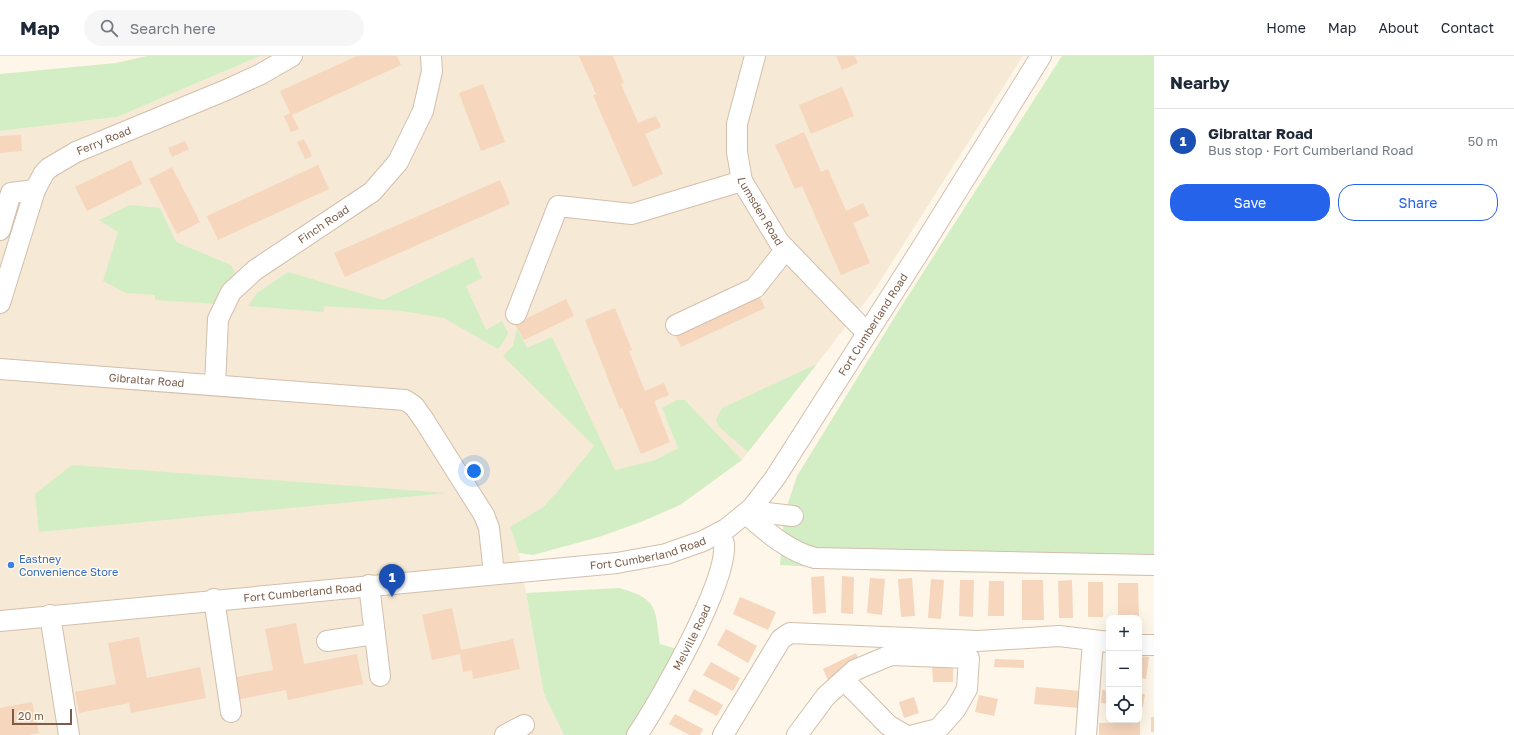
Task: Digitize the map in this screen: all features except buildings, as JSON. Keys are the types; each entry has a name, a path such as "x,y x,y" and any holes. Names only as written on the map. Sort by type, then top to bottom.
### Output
{"street":[{"name":"Ferry Road","path":"1,293 35,190 44,173 49,168 76,152 262,74 292,56"},
{"name":"Finch Road","path":"215,385 218,319 231,292 255,270 372,192 398,162 423,111 432,71 431,56"},
{"name":"Lumsden Road","path":"755,56 736,124 737,152 742,181 779,242 867,332"},
{"name":"Fort Cumberland Road","path":"2,617 50,615 637,561 678,550 719,533 749,511 775,478 921,249 1041,56"},
{"path":"516,314 558,206 632,214 742,181"},
{"path":"0,230 11,193 35,190"},
{"path":"676,325 755,288 786,249"},
{"name":"Gibraltar Road","path":"0,369 405,400 414,406 484,515 489,528 494,574"},
{"path":"749,511 793,516"},
{"path":"749,511 764,529 793,550 815,558 1154,565"},
{"name":"Melville Road","path":"637,735 674,675 710,596 722,564 724,552 724,544 719,533"},
{"path":"369,585 380,676"},
{"path":"214,600 231,712"},
{"path":"50,615 68,735"},
{"path":"723,735 781,639 790,633 978,641 1058,636 1101,642 1086,735"},
{"path":"327,641 375,634"},
{"path":"1142,645 1154,645"},
{"path":"797,735 826,696 855,670 891,655 969,658 966,689 955,710 938,728 914,735"},
{"path":"844,680 888,725 905,735"},
{"path":"505,735 524,725"}],"shaded area":[{"path":"260,56 1023,56 875,289 742,460 685,400 662,408 678,448 655,460 615,470 600,439 543,507 510,527 519,553 544,694 564,735 0,735 0,131 117,117"}],"green space":[{"path":"147,56 260,56 117,117 0,131 0,74 116,63"},
{"path":"1062,56 1154,56 1154,576 883,571 780,565 784,515 797,476 899,310"},
{"path":"130,205 160,208 176,242 231,265 237,277 217,304 155,300 155,295 126,293 103,281 118,232 99,220"},
{"path":"473,257 482,278 466,286 486,330 502,321 508,333 498,349 444,318 402,311 324,306 324,312 248,306 257,293 288,272 383,300"},
{"path":"517,328 527,348 552,337 615,470 655,460 678,448 662,408 677,400 685,400 742,460 680,505 641,522 599,537 533,555 519,553 510,527 543,507 594,446 503,356 513,346"},
{"path":"817,364 748,452 718,426 716,419 722,408"},
{"path":"72,465 447,493 39,532 35,494"},
{"path":"619,588 641,596 648,601 655,613 660,644 677,649 631,735 564,735 544,694 526,593"}],"place":[{"name":"Eastney Convenience Store","path":"11,565"},
{"name":"Gibraltar Road","path":"392,597"}]}
